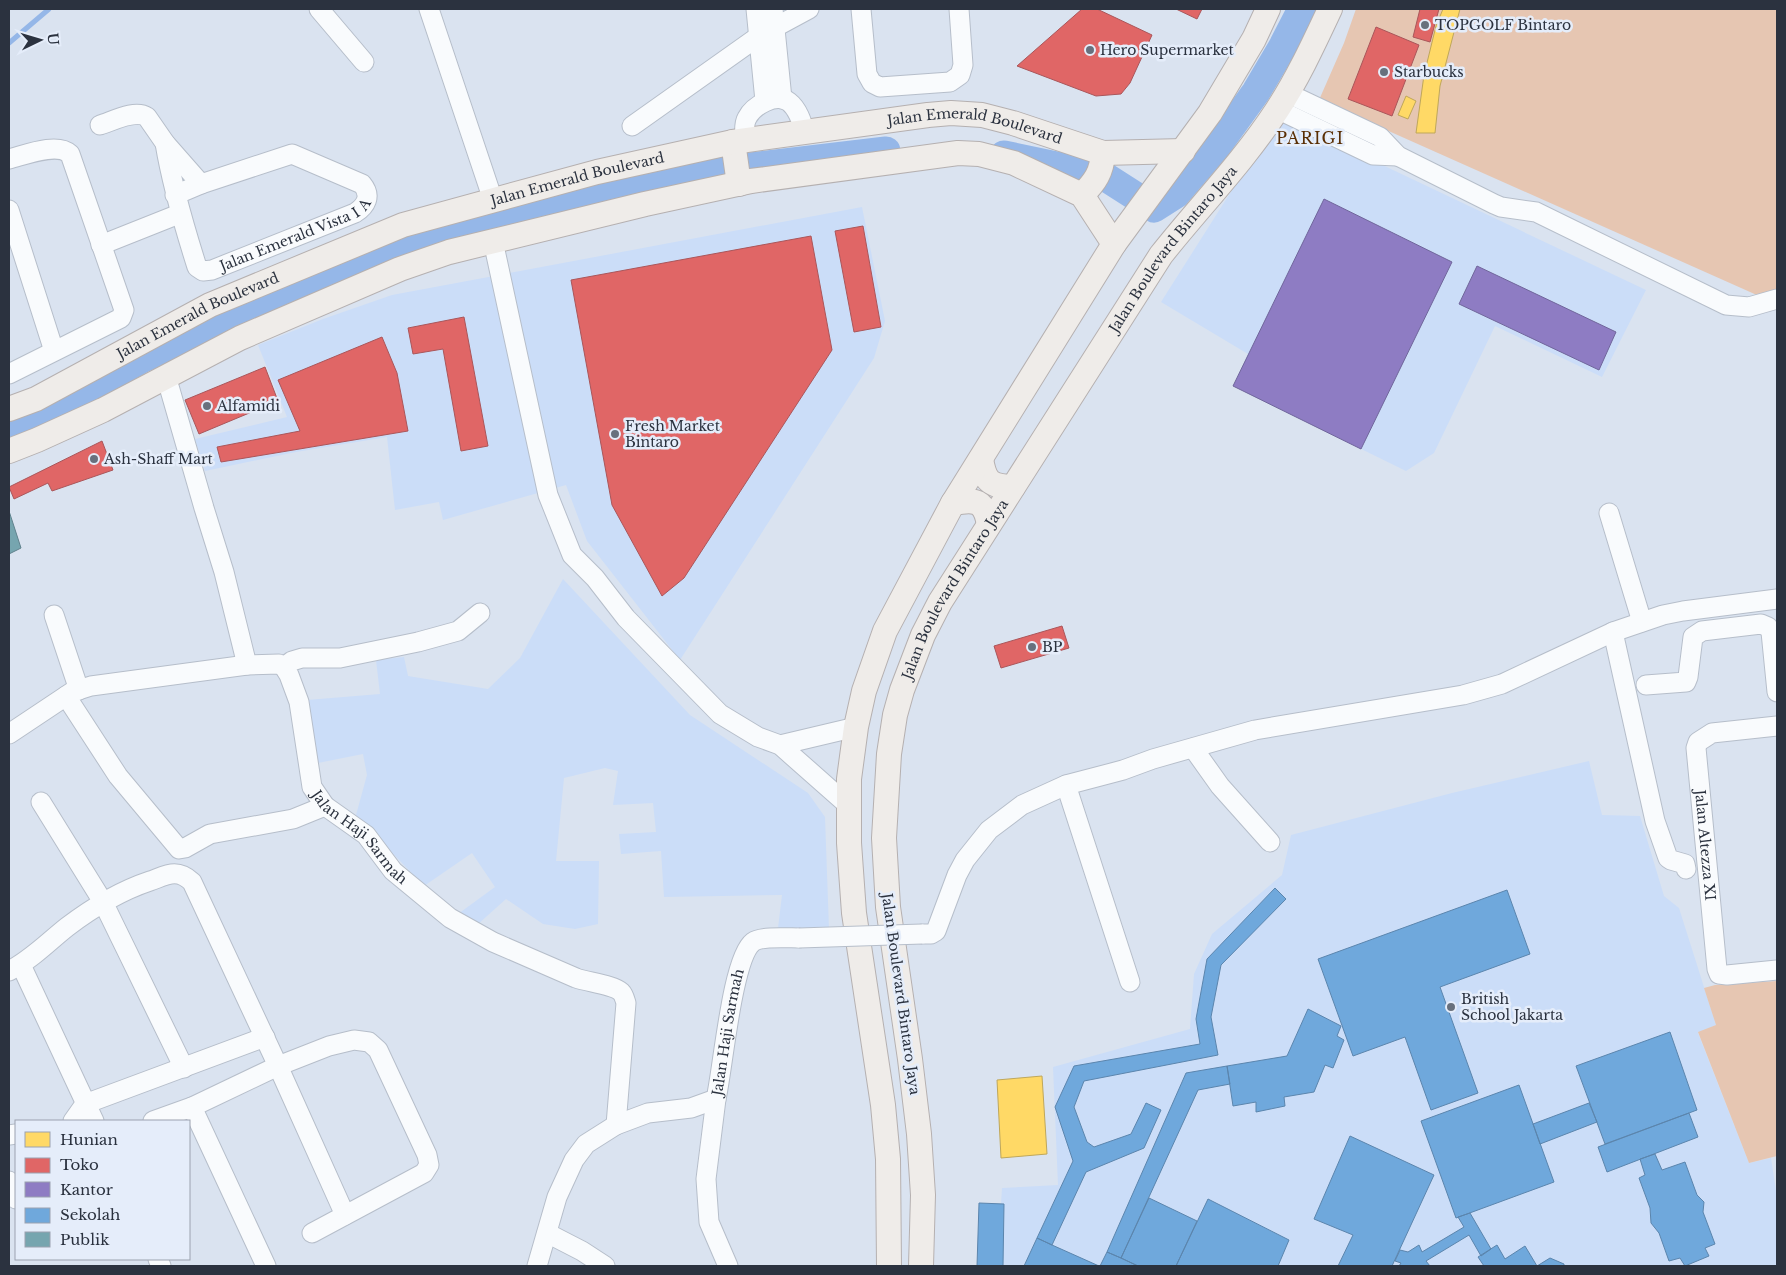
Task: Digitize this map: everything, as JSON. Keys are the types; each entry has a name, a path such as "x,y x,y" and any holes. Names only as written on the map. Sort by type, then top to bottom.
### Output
{"main road":[{"path":"889,1266 888,1159 882,1096 854,913 849,806 849,779 856,728 864,691 885,631 953,503 1114,244 1210,113 1254,39 1268,9"},
{"name":"Jalan Boulevard Bintaro Jaya","path":"921,1266 923,1196 919,1134 888,907 884,838 889,754 895,715 902,690 923,635 940,602 989,524 1161,255 1230,173 1282,101 1303,67 1330,9"},
{"name":"Jalan Emerald Boulevard","path":"9,451 38,440 103,410 240,338 400,269 449,252 645,204 804,133 928,114 967,114 982,115 1013,123 1103,157 1183,151"},
{"name":"Jalan Emerald Boulevard","path":"9,409 36,399 210,305 402,225 597,172 742,161 958,153 979,154 1014,163 1086,192"},
{"path":"1103,157 1101,171 1096,181 1086,192 1114,244"},
{"path":"981,459 984,473 989,482 998,487 1013,487"},
{"path":"953,503 979,502 986,511 989,524"}],"street":[{"path":"319,9 364,62"},
{"path":"429,9 493,200"},
{"path":"756,9 767,32 774,100"},
{"path":"767,32 773,9"},
{"path":"632,126 767,32 809,9"},
{"path":"861,9 867,74 872,83 880,87 950,82 960,75 963,65 959,9"},
{"path":"742,161 744,128 746,119 753,109 774,100 788,101 796,109 802,121 804,133"},
{"path":"1282,101 1380,136 1398,156 1501,207 1536,212 1726,305 1749,307 1777,299"},
{"name":"Jalan Emerald Vista I A","path":"100,125 133,115 143,114 164,143 201,184"},
{"name":"Jalan Emerald Vista I A","path":"164,143 179,214 198,267 204,271 212,270 355,213 364,208 368,199 367,190 362,184 292,154 201,184 175,195"},
{"path":"9,159 57,148 66,150 70,154 124,310 120,318 9,374"},
{"path":"9,210 54,351"},
{"path":"101,246 179,214"},
{"path":"493,241 548,495 572,555 595,578 626,618 720,714 758,736 780,745 849,806"},
{"path":"166,376 224,572 247,665"},
{"path":"1609,513 1642,622"},
{"path":"1130,982 1066,785 1123,770 1153,759 1255,730 1463,695 1502,684 1613,632 1642,622 1683,611 1777,599"},
{"path":"9,734 73,693 91,686 247,665 279,664 284,667 292,661 302,658 340,658 450,634 458,631 480,613"},
{"path":"54,615 73,693 118,776 179,849 185,848 210,834 293,819 325,806"},
{"path":"1646,685 1686,682 1693,637 1702,631 1761,624 1768,627 1772,632 1777,692"},
{"path":"1613,632 1656,821 1668,858 1684,864 1686,869"},
{"name":"Jalan Haji Sarmah","path":"284,667 299,702 312,787 325,806 366,835 393,871 450,918 493,942 576,978 589,983 612,986 622,992 626,1003 616,1124"},
{"name":"Jalan Altezza XI","path":"1777,726 1712,733 1698,742 1696,748 1719,974 1727,975 1777,970"},
{"path":"780,745 856,728"},
{"path":"1193,748 1220,786 1270,842"},
{"name":"Jalan Haji Sarmah","path":"537,1266 557,1197 574,1160 586,1144 616,1124 648,1113 690,1108 716,1099 735,983 749,948 754,941 766,939 931,934 936,931 957,875 965,860 989,830 1022,804 1066,785"},
{"path":"41,802 103,902 184,1068"},
{"path":"93,1120 15,968 67,927 103,902 143,883 174,873 184,875 192,882 345,1215"},
{"path":"73,1120 85,1104 264,1037"},
{"path":"156,1120 192,1107 278,1066 330,1046 354,1040 369,1042 378,1050 427,1155 428,1165 424,1173 312,1233"},
{"path":"716,1099 706,1179 709,1222 728,1266"},
{"path":"192,1107 266,1266"},
{"path":"9,1181 15,1196"},
{"path":"547,1233 582,1251 604,1266"}],"shaded area":[{"path":"1356,9 1777,9 1777,304 1319,100 1344,43"},
{"path":"1279,116 1646,290 1602,377 1495,326 1434,453 1406,471 1233,386 1248,354 1161,302"},
{"name":"Fresh Market Bintaro","path":"862,207 885,321 874,358 680,660 587,541 566,485 443,520 439,502 395,510 387,437 296,452 205,471 195,439 287,417 258,345 323,319 392,295"},
{"path":"563,579 690,715 808,793 825,817 829,929 778,928 782,895 664,897 661,851 621,854 619,834 656,832 653,803 613,805 618,771 605,768 564,778 556,861 599,861 598,924 575,929 543,924 506,899 477,925 458,914 495,887 472,853 424,886 356,815 367,775 363,754 313,764 307,700 380,694 376,660 404,657 408,676 488,689 520,658"},
{"name":"British School Jakarta","path":"1589,761 1602,815 1640,816 1664,896 1679,908 1716,1025 1698,1033 1749,1163 1771,1158 1777,1197 1777,1266 997,1266 1002,1188 1058,1185 1053,1067 1190,1029 1194,974 1212,934 1282,875 1291,835 1452,793"},
{"path":"1777,981 1777,1156 1749,1163 1698,1032 1716,1025 1704,988 1715,985"}],"building: Hunian":[{"path":"1443,9 1460,9 1440,86 1435,133 1416,133 1424,75 1436,26"},
{"path":"1406,96 1416,101 1408,119 1398,115"},
{"path":"1042,1076 1047,1154 1001,1158 997,1080"}],"building: Toko":[{"name":"Hero Supermarket","path":"1082,9 1097,9 1152,35 1130,83 1121,94 1096,96 1017,66"},
{"path":"1176,9 1202,9 1197,19"},
{"name":"TOPGOLF Bintaro","path":"1420,9 1439,9 1430,42 1413,37"},
{"name":"Starbucks","path":"1376,27 1419,45 1392,116 1348,99"},
{"path":"863,226 881,327 854,332 835,231"},
{"path":"811,236 832,350 684,578 662,596 612,505 571,280"},
{"path":"464,317 488,446 461,451 443,349 413,354 408,328"},
{"path":"1317,330 1349,345 1337,370 1306,355"},
{"path":"382,337 397,373 408,431 221,462 217,447 300,431 278,380"},
{"path":"265,367 278,401 199,434 185,400"},
{"path":"102,441 113,470 52,491 48,483 14,499 9,487"},
{"name":"BP","path":"1062,626 1069,648 1001,668 994,646"}],"building: Kantor":[{"path":"1324,199 1452,262 1361,449 1233,386"},
{"path":"1477,266 1616,332 1599,370 1459,304"}],"building: Sekolah":[{"path":"1275,888 1286,899 1221,965 1211,1017 1218,1055 1084,1081 1074,1107 1087,1142 1094,1147 1131,1134 1146,1103 1161,1110 1144,1148 1086,1172 1052,1245 1037,1238 1073,1161 1055,1107 1074,1066 1200,1044 1196,1019 1207,959"},
{"path":"1507,890 1530,954 1440,987 1478,1093 1431,1110 1405,1037 1353,1056 1318,959"},
{"path":"1308,1009 1341,1026 1337,1036 1344,1040 1333,1068 1325,1065 1314,1092 1284,1097 1285,1106 1256,1112 1256,1102 1233,1106 1227,1066 1287,1056"},
{"path":"1670,1032 1697,1110 1605,1144 1576,1066"},
{"path":"1227,1066 1230,1084 1198,1090 1121,1258 1107,1252 1186,1073"},
{"path":"1519,1085 1554,1182 1456,1218 1421,1121"},
{"path":"1589,1103 1597,1122 1540,1144 1533,1124"},
{"path":"1689,1113 1698,1137 1607,1172 1598,1147"},
{"path":"1350,1136 1434,1175 1392,1266 1338,1266 1353,1235 1314,1219"},
{"path":"1655,1154 1662,1170 1685,1162 1697,1195 1704,1202 1703,1212 1715,1244 1705,1248 1709,1256 1685,1266 1680,1258 1669,1261 1659,1233 1651,1223 1650,1208 1639,1178 1645,1175 1640,1159"},
{"path":"1149,1198 1197,1221 1176,1266 1138,1266 1121,1258"},
{"path":"1208,1199 1289,1240 1278,1266 1176,1266"},
{"path":"979,1203 1004,1204 1003,1266 977,1266"},
{"path":"1470,1213 1491,1249 1481,1256 1469,1235 1426,1261 1430,1266 1399,1266 1401,1263 1395,1261 1400,1250 1408,1252 1419,1245 1422,1252 1464,1227 1458,1217"},
{"path":"1037,1238 1052,1245 1099,1266 1024,1266"},
{"path":"1497,1245 1505,1259 1525,1246 1537,1266 1484,1266 1478,1257"},
{"path":"1107,1252 1121,1258 1138,1266 1100,1266"},
{"path":"1550,1258 1564,1264 1564,1266 1537,1266"}],"building: Publik":[{"path":"9,511 21,548 9,554"}],"waterway":[{"path":"9,43 49,9"},
{"path":"1004,155 1104,176 1154,208 1176,194 1217,146 1256,92 1302,9"},
{"path":"9,433 22,428 143,358 467,227 690,174 886,151"}],"place":[{"name":"TOPGOLF Bintaro","path":"1425,25"},
{"name":"Hero Supermarket","path":"1090,50"},
{"name":"Starbucks","path":"1384,72"},
{"name":"Alfamidi","path":"207,406"},
{"name":"Fresh Market Bintaro","path":"615,434"},
{"name":"Ash-Shaff Mart","path":"94,459"},
{"name":"BP","path":"1032,647"},
{"name":"British School Jakarta","path":"1451,1007"}],"district":[{"name":"PARIGI","path":"1310,138"}]}
